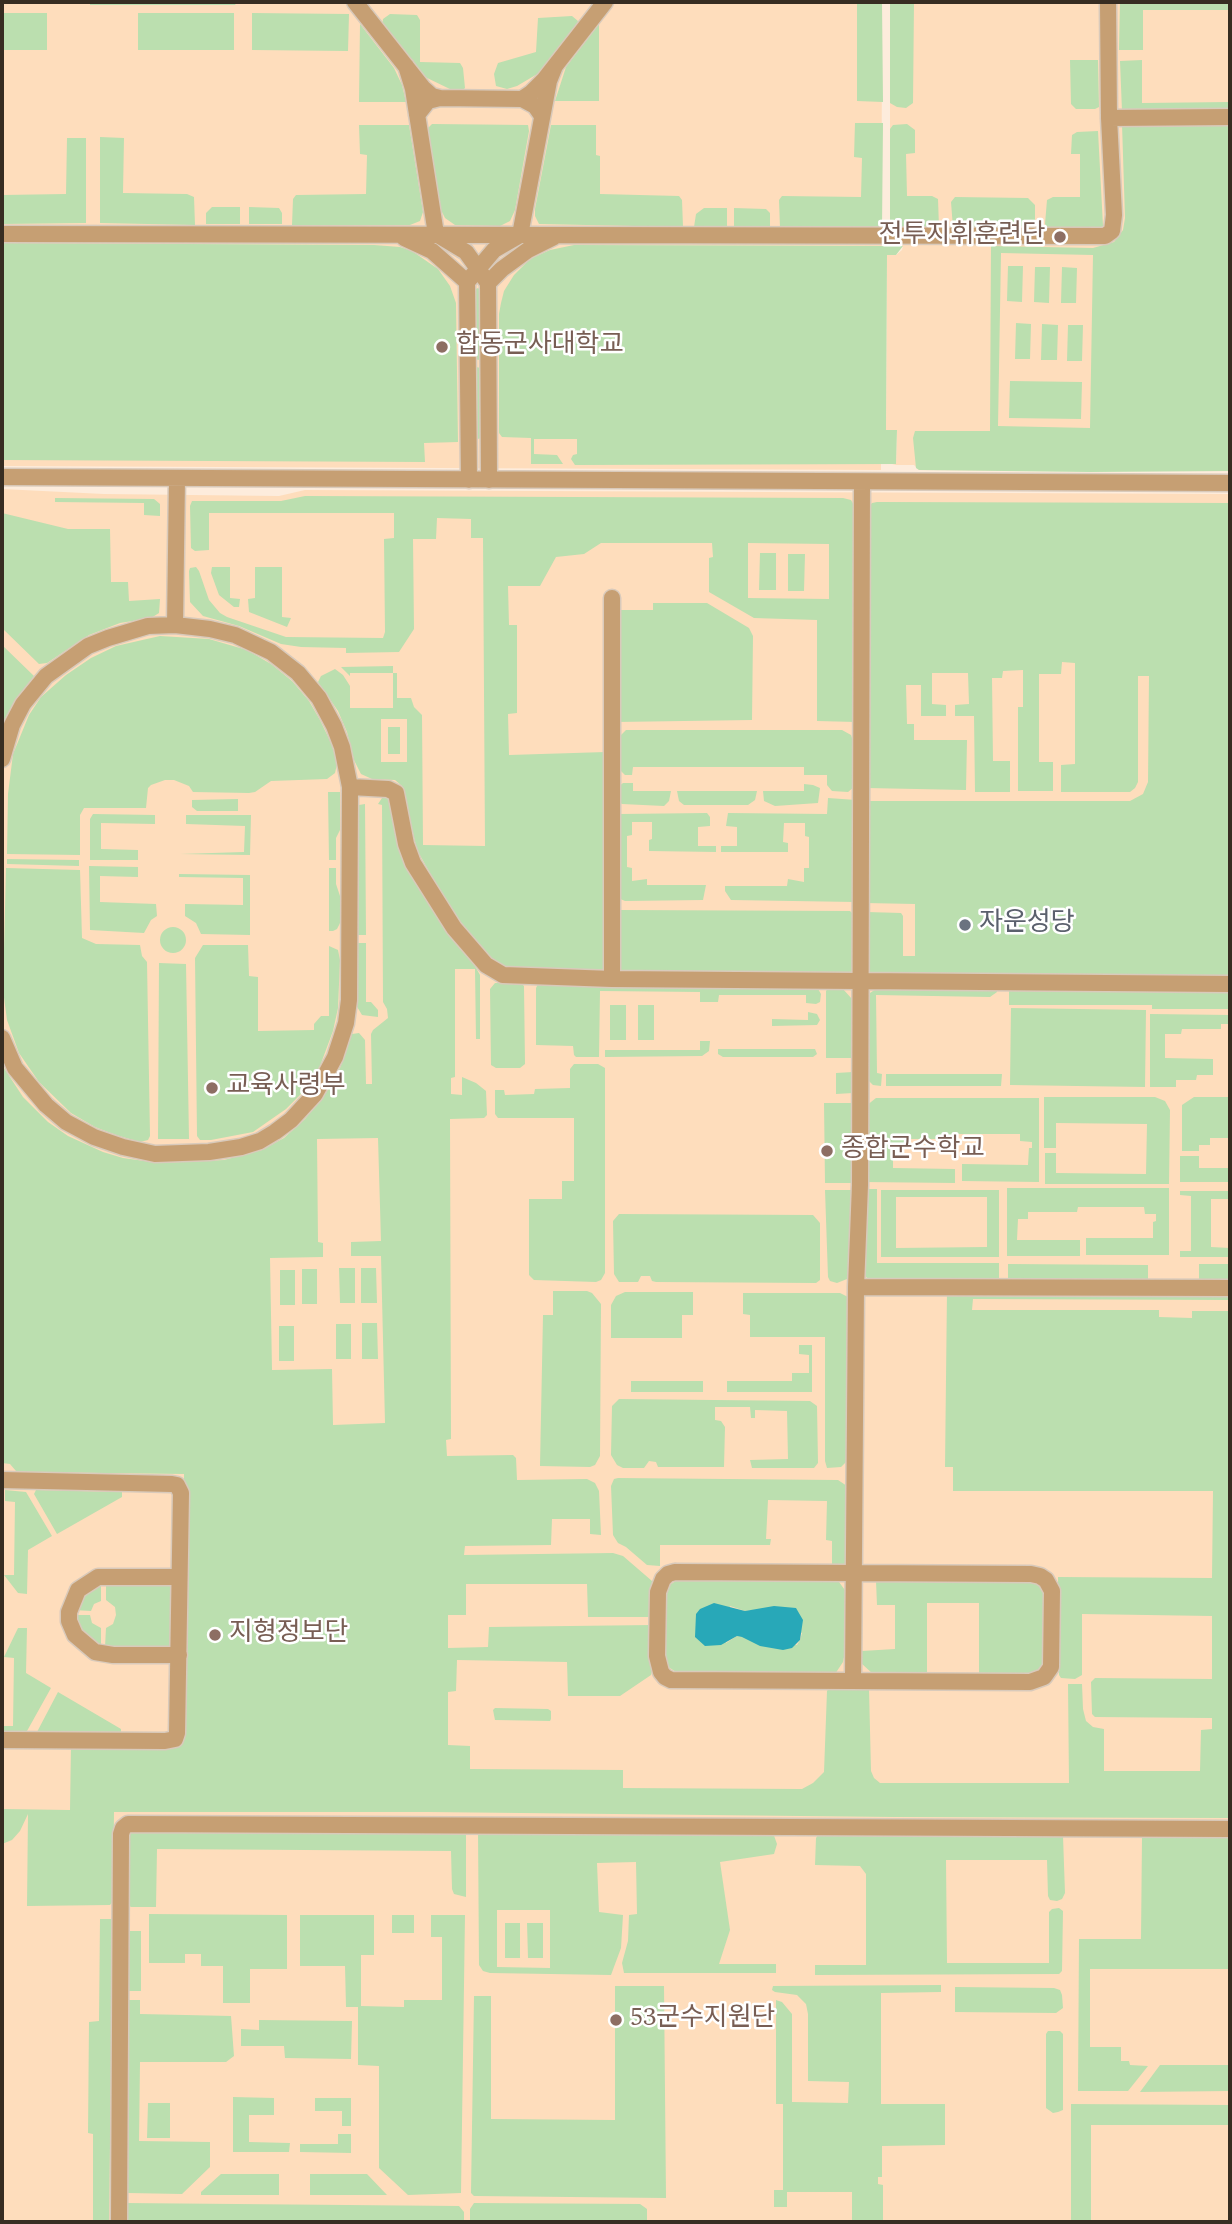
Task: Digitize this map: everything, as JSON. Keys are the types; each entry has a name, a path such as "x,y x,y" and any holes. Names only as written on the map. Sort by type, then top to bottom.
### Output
{"street":[{"path":"355,2 428,93 440,98"},
{"path":"522,99 537,88 605,2"},
{"path":"2,234 1096,238 1112,231 1114,225 1109,118 1108,2"},
{"path":"405,66 411,81 436,234"},
{"path":"520,235 549,81 555,66"},
{"path":"416,115 428,101 440,98 522,99 532,103 542,116"},
{"path":"1109,118 1230,117"},
{"path":"391,234 432,251 467,282"},
{"path":"436,234 460,247 478,267 488,284 489,480"},
{"path":"469,480 467,282 502,244 520,235"},
{"path":"488,284 528,250 557,235"},
{"path":"2,477 1230,483"},
{"path":"174,625 177,478"},
{"path":"853,1680 856,1287 860,1185 862,482"},
{"path":"611,979 612,598"},
{"path":"2,758 12,725 23,704 46,676 88,646 108,638 148,626 174,625 235,635 271,652 298,673 319,698 334,726 342,747 350,787 349,1000 346,1023 335,1057 315,1094 275,1132 260,1141 241,1147 209,1152 155,1154 123,1147 94,1137 66,1122 46,1105 15,1068 2,1038"},
{"path":"350,787 388,789 396,793 406,844 413,863 454,928 486,965 494,971 514,977 1230,984"},
{"path":"856,1287 1230,1288"},
{"path":"2,1480 177,1485 181,1493 175,1739 2,1740"},
{"path":"668,1574 1031,1574 1046,1580 1052,1591 1052,1660 1044,1677 1030,1682 853,1680 671,1680 665,1677 657,1656 658,1592 663,1579 668,1574"},
{"path":"178,1577 98,1577 78,1590 69,1612 69,1621 75,1635 95,1652 113,1655 179,1655"},
{"path":"119,2222 121,1834 123,1828 128,1825 1230,1829"}],"shaded area":[{"name":"합동군사대학교","path":"2,2 882,2 881,470 2,466"},
{"name":"전투지휘훈련단","path":"890,2 1230,2 1230,471 919,470 914,465 892,465 896,464 897,431 886,430 887,255 896,255 903,246 890,246"},
{"path":"2,489 104,494 279,496 305,490 1230,494 1230,2222 2,2222 2,1486 8,1471 2,1471"}],"green space":[{"path":"90,2 237,2 235,5 90,5"},
{"path":"857,2 882,2 883,102 857,101"},
{"path":"890,2 914,2 913,103 906,108 890,103"},
{"path":"1120,2 1230,2 1230,10 1143,10 1143,50 1119,50"},
{"path":"2,13 47,13 47,50 2,50"},
{"path":"138,13 234,13 234,50 138,50"},
{"path":"252,13 349,14 348,51 252,50"},
{"path":"390,14 417,15 420,20 420,62 460,63 463,68 463,90 454,91 423,76 382,26 383,19"},
{"path":"572,16 578,21 576,27 539,73 517,86 507,89 496,86 494,74 498,63 536,52 538,18"},
{"path":"360,24 394,68 406,102 359,102"},
{"path":"599,24 599,101 555,101 566,67"},
{"path":"1070,60 1098,60 1099,107 1076,109 1071,104"},
{"path":"1142,60 1142,103 1230,102 1230,113 1122,111 1120,61"},
{"path":"855,123 883,123 882,228 780,228 779,200 782,196 861,197 862,158 854,157"},
{"path":"1230,123 1230,471 919,470 916,468 913,438 915,431 990,431 991,246 1093,248 1114,242 1123,230 1125,218 1122,124","holes":["1001,253 1093,255 1090,428 998,426"]},
{"path":"432,124 528,125 515,210 510,221 500,226 455,225 445,218 441,210 428,128"},
{"path":"907,124 915,130 915,153 906,154 907,196 932,196 938,199 939,227 890,227 890,129 893,125"},
{"path":"359,125 409,125 423,212 420,221 410,225 292,225 293,199 296,195 366,194 367,155 360,154"},
{"path":"551,125 596,125 596,155 600,156 600,194 679,196 682,200 683,227 539,224 535,209"},
{"path":"1098,131 1103,226 1098,229 1048,228 1045,224 1047,200 1053,197 1080,197 1080,154 1071,154 1072,135 1077,132"},
{"path":"100,137 124,138 123,193 187,194 194,197 195,225 100,223"},
{"path":"67,138 86,138 86,223 2,224 2,195 66,194"},
{"path":"955,197 1028,198 1035,205 1035,226 953,228 951,202"},
{"path":"212,207 240,207 240,224 206,224 206,213"},
{"path":"249,207 279,208 282,224 249,224"},
{"path":"704,208 727,208 727,227 694,227 696,214"},
{"path":"734,208 766,209 770,213 770,226 734,226"},
{"path":"2,243 374,245 412,251 438,269 450,286 456,303 458,442 424,443 425,462 2,460"},
{"path":"574,245 903,246 896,255 887,255 886,430 897,430 896,464 575,465 571,459 577,454 577,439 534,439 534,454 557,455 563,464 531,464 531,438 502,437 499,433 501,303 504,291 514,275 530,259 550,250"},
{"path":"1008,266 1023,266 1022,302 1007,301"},
{"path":"1035,267 1050,267 1049,303 1034,302"},
{"path":"1062,267 1077,268 1076,303 1061,303"},
{"path":"478,288 481,291 481,359 478,360 474,357 474,290"},
{"path":"1016,323 1031,324 1030,359 1015,359"},
{"path":"1042,324 1058,325 1057,360 1041,360"},
{"path":"1068,325 1083,325 1082,361 1067,361"},
{"path":"476,367 481,368 479,439 475,437"},
{"path":"1010,381 1082,382 1081,419 1009,418"},
{"path":"305,496 851,500 856,509 856,722 817,721 817,620 754,618 709,592 712,543 601,543 584,554 556,557 540,586 508,586 509,625 517,625 517,713 508,714 509,755 606,752 606,971 510,970 490,960 462,928 463,925 453,914 417,850 402,786 395,780 372,779 361,774 338,711 318,682 321,676 335,669 350,686 350,708 393,708 393,673 397,673 397,698 411,698 414,707 422,715 423,845 485,846 483,538 471,538 471,519 437,518 436,539 413,539 414,629 399,652 346,653 346,648 281,644 239,626 203,616 190,602 190,568 196,567 209,600 227,617 286,637 383,638 384,539 394,538 394,513 209,513 209,550 195,551 191,548 192,501 281,501","holes":["748,543 829,544 829,599 748,598","381,719 407,719 407,762 381,762"]},
{"path":"55,498 154,499 160,504 160,516 144,515 144,503 55,502"},
{"path":"877,502 1230,503 1230,978 874,975 868,971 867,912 901,913 903,956 915,956 915,904 865,903 867,801 1130,801 1143,794 1148,782 1149,676 1138,676 1138,782 1135,788 1130,792 1061,792 1061,765 1075,764 1075,663 1062,662 1061,674 1039,674 1039,762 1053,762 1053,791 1018,791 1018,707 1023,707 1023,670 1003,671 1002,678 992,678 993,761 1010,761 1010,792 975,792 974,716 955,716 955,705 969,704 968,673 932,673 932,704 946,705 946,716 921,716 921,685 906,685 907,724 914,724 914,740 967,740 966,790 867,788 868,508"},
{"path":"2,513 68,529 110,529 111,582 128,582 129,601 160,599 159,613 151,618 120,623 89,635 47,663 39,664 2,628"},
{"path":"760,553 776,553 776,590 759,590"},
{"path":"788,554 805,554 804,591 788,591"},
{"path":"212,567 230,567 230,598 240,599 239,607 234,607 219,595 211,573"},
{"path":"255,567 282,567 282,617 291,618 287,627 249,612 248,599 255,598"},
{"path":"653,603 707,603 749,628 753,636 752,720 616,722 616,610 653,610"},
{"path":"160,636 209,639 247,650 271,664 292,681 309,701 332,745 337,764 335,773 327,779 271,781 249,793 193,792 189,786 174,780 165,780 148,788 146,808 84,808 80,815 80,855 7,854 8,794 13,754 29,715 41,697 91,658 116,646"},
{"path":"2,645 34,676 2,724"},
{"path":"393,666 393,673 350,673 350,676 341,667"},
{"path":"388,727 400,727 400,754 388,754"},
{"path":"626,730 842,730 851,735 853,741 854,787 848,792 832,791 827,785 827,775 804,775 804,767 633,767 632,775 625,775 619,769 619,737"},
{"path":"623,783 633,783 633,791 671,791 669,801 664,806 622,804 619,802 618,787"},
{"path":"804,784 820,788 818,803 775,806 764,801 763,791 804,791"},
{"path":"677,791 757,791 755,800 748,805 684,805 679,801"},
{"path":"328,792 340,792 340,830 336,838 336,860 329,860"},
{"path":"382,798 392,798 399,834 480,975 480,1039 476,1039 475,969 455,969 455,1077 451,1078 451,1094 462,1095 462,1077 476,1083 486,1091 487,1115 484,1118 450,1119 451,1439 446,1440 447,1456 513,1455 516,1458 517,1480 587,1479 595,1483 599,1491 601,1535 590,1534 590,1519 552,1519 551,1545 465,1546 464,1555 613,1553 623,1556 652,1581 652,1617 588,1617 587,1584 466,1584 466,1615 448,1615 448,1648 488,1647 489,1627 652,1625 652,1671 651,1675 620,1696 568,1696 567,1662 457,1660 456,1691 448,1692 448,1745 470,1746 470,1769 623,1770 623,1788 802,1789 824,1772 827,1691 830,1687 869,1689 871,1771 880,1783 1069,1783 1068,1684 1082,1684 1086,1721 1093,1727 1104,1729 1104,1771 1200,1771 1201,1730 1212,1729 1212,1718 1095,1717 1092,1714 1091,1682 1095,1678 1212,1679 1212,1616 1082,1614 1082,1675 1075,1679 1061,1678 1058,1577 1212,1578 1213,1491 953,1491 953,1467 945,1467 947,1291 1230,1293 1230,1300 973,1299 972,1310 1159,1310 1159,1317 1192,1318 1192,1311 1230,1311 1230,1818 114,1812 113,1901 110,1905 27,1906 28,1814 20,1831 12,1840 2,1844 2,1809 70,1810 71,1745 182,1737 184,1474 22,1472 16,1471 10,1464 2,1463 2,1065 23,1097 48,1122 68,1136 123,1158 159,1163 224,1160 262,1150 284,1138 305,1119 326,1093 340,1068 352,1034 359,1033 365,1040 366,1084 372,1084 371,1034 388,1018 383,1002 382,805 378,804","holes":["378,1138 381,1241 351,1242 351,1256 381,1256 385,1423 333,1425 332,1369 272,1370 270,1258 323,1257 323,1243 318,1242 317,1139"]},
{"path":"828,798 856,800 855,902 731,900 725,886 787,886 788,879 804,882 804,868 809,868 809,837 805,836 805,823 784,823 783,842 788,843 788,852 721,852 721,846 737,846 737,827 726,826 728,813 827,814"},
{"path":"238,799 238,811 197,811 192,807 192,800"},
{"path":"365,804 366,935 358,935 358,808 359,805"},
{"path":"707,813 710,826 698,827 698,846 716,846 716,852 649,851 652,822 632,822 632,835 627,836 627,867 632,868 632,881 647,879 647,885 706,885 703,900 625,901 618,898 619,814"},
{"path":"93,814 155,815 155,824 101,823 101,849 138,850 138,860 90,860 90,819"},
{"path":"186,815 251,815 250,855 180,854 244,852 245,826 186,824"},
{"path":"7,859 79,860 79,866 7,864"},
{"path":"89,866 138,867 138,877 100,876 100,902 156,904 157,916 151,920 144,933 90,930"},
{"path":"6,868 80,870 82,938 96,944 140,945 142,956 147,962 148,1140 140,1142 116,1135 71,1113 39,1082 19,1053 7,1020 3,990"},
{"path":"329,868 336,868 336,884 341,899 340,923 333,931 329,931"},
{"path":"179,874 250,875 250,935 201,934 196,923 185,916 185,904 243,905 243,878 179,877"},
{"path":"619,910 850,911 856,917 853,970 850,973 617,972"},
{"path":"173,927 182,931 186,940 182,949 173,953 164,949 160,940 164,931"},
{"path":"358,943 366,943 366,1002 371,1002 378,1010 378,1017 362,1015 356,1005"},
{"path":"203,945 248,945 249,976 258,977 258,1031 314,1030 314,1024 321,1016 329,1016 329,946 338,950 340,960 338,1008 333,1031 320,1066 301,1094 286,1109 253,1132 211,1140 200,1140 197,1136 195,958"},
{"path":"159,963 186,964 189,1139 158,1139"},
{"path":"495,983 521,983 524,986 525,1064 520,1068 496,1068 491,1065 490,989"},
{"path":"538,984 818,989 821,994 820,1002 816,1004 806,1003 806,995 719,995 718,1002 700,1002 700,992 600,991 599,1057 576,1057 573,1046 536,1045"},
{"path":"829,987 842,988 852,999 853,1058 826,1058 826,991"},
{"path":"876,989 997,989 997,992 990,997 876,995 877,1073 882,1074 881,1086 873,1085 867,1079 867,995"},
{"path":"1009,989 1230,989 1230,1009 1152,1009 1152,1005 1009,1005"},
{"path":"610,1005 626,1005 626,1040 610,1040"},
{"path":"638,1005 654,1005 654,1040 638,1040"},
{"path":"1011,1008 1146,1010 1145,1087 1010,1085"},
{"path":"808,1012 817,1014 820,1020 817,1025 772,1026 772,1019 808,1020"},
{"path":"1150,1014 1230,1015 1230,1024 1221,1024 1221,1029 1182,1029 1181,1034 1165,1034 1165,1058 1213,1059 1213,1075 1197,1075 1196,1080 1176,1080 1176,1087 1150,1087"},
{"path":"700,1041 710,1041 709,1051 702,1056 605,1057 605,1050 700,1050"},
{"path":"718,1049 815,1049 817,1054 813,1057 723,1057 718,1054"},
{"path":"574,1064 598,1064 605,1068 605,1273 601,1280 596,1282 534,1280 529,1275 529,1199 562,1199 562,1181 574,1181 574,1118 498,1118 495,1114 495,1090 504,1090 505,1095 534,1094 535,1089 570,1088 570,1069"},
{"path":"853,1072 853,1093 836,1094 836,1073"},
{"path":"886,1074 1002,1074 1001,1086 886,1086"},
{"path":"1044,1097 1155,1097 1165,1101 1170,1110 1169,1184 1045,1184 1045,1153 1056,1153 1056,1173 1146,1174 1147,1124 1056,1123 1056,1148 1044,1148"},
{"path":"1194,1097 1230,1097 1230,1138 1210,1138 1210,1145 1199,1145 1199,1151 1182,1151 1182,1105"},
{"path":"876,1098 1039,1098 1039,1182 962,1181 962,1164 1028,1165 1032,1142 1020,1141 1020,1134 954,1134 953,1139 904,1139 904,1145 893,1146 893,1168 955,1169 955,1183 863,1182 866,1106"},
{"path":"824,1103 852,1103 853,1183 825,1183"},
{"path":"1180,1156 1199,1156 1199,1168 1230,1168 1230,1182 1180,1182"},
{"path":"1007,1188 1169,1188 1169,1255 1086,1255 1086,1238 1153,1238 1156,1214 1145,1214 1144,1207 1078,1207 1077,1212 1028,1212 1028,1219 1018,1219 1017,1240 1080,1240 1080,1256 1007,1256"},
{"path":"862,1189 877,1189 877,1263 999,1263 999,1282 872,1282 864,1274"},
{"path":"825,1190 852,1190 851,1274 837,1283 830,1281 828,1277"},
{"path":"881,1190 999,1190 999,1257 881,1257","holes":["896,1197 987,1197 987,1247 896,1248"]},
{"path":"1180,1191 1230,1191 1230,1199 1211,1199 1211,1247 1230,1248 1230,1257 1180,1257 1180,1251 1191,1251 1191,1196 1180,1195"},
{"path":"619,1214 813,1215 820,1223 820,1280 816,1283 656,1282 652,1281 650,1276 641,1276 638,1282 619,1282 614,1274 613,1221"},
{"path":"1008,1264 1148,1265 1148,1283 1008,1282"},
{"path":"1199,1264 1230,1264 1230,1283 1199,1283"},
{"path":"339,1268 355,1268 355,1303 340,1303"},
{"path":"361,1268 376,1268 377,1303 361,1303"},
{"path":"302,1269 317,1269 317,1304 302,1304"},
{"path":"280,1270 295,1270 295,1305 280,1305"},
{"path":"553,1291 587,1291 601,1304 600,1456 595,1465 590,1467 540,1466 543,1315 553,1315"},
{"path":"625,1292 693,1292 693,1315 682,1315 682,1338 611,1338 611,1305 616,1296"},
{"path":"743,1293 840,1293 848,1297 848,1460 841,1467 827,1468 825,1461 825,1337 750,1337 750,1315 743,1314"},
{"path":"362,1323 377,1323 378,1359 362,1359"},
{"path":"336,1324 351,1324 351,1359 336,1359"},
{"path":"279,1326 294,1326 294,1361 279,1361"},
{"path":"799,1345 812,1345 812,1392 727,1392 727,1381 792,1381 792,1373 809,1373 809,1355 799,1354"},
{"path":"631,1381 703,1381 703,1392 631,1392"},
{"path":"619,1399 810,1401 817,1406 818,1463 814,1468 752,1468 750,1460 788,1459 787,1411 755,1410 755,1418 751,1418 750,1407 715,1407 715,1420 721,1421 725,1427 724,1467 658,1467 656,1462 649,1461 644,1468 623,1468 617,1465 611,1455 612,1406"},
{"path":"614,1479 838,1480 847,1486 849,1561 842,1566 832,1567 832,1541 826,1540 827,1501 768,1500 766,1539 771,1539 770,1545 660,1545 660,1566 647,1565 618,1543 613,1535 611,1486"},
{"path":"5,1490 26,1492 52,1536 28,1550 27,1594 18,1593 4,1575 14,1575 15,1502 5,1501"},
{"path":"36,1490 122,1492 122,1497 57,1534 34,1494"},
{"path":"833,1579 839,1582 847,1593 846,1647 843,1662 835,1674 679,1674 667,1666 664,1654 664,1593 667,1587 677,1580","holes":["730,1606 745,1611 754,1610 802,1633 800,1640 797,1645 737,1636 726,1643"]},
{"path":"106,1581 171,1582 170,1648 105,1647 106,1628 113,1624 116,1615 115,1607 106,1600"},
{"path":"876,1581 1033,1582 1041,1585 1046,1594 1047,1659 1042,1670 1029,1675 979,1673 979,1603 927,1603 927,1673 873,1674 861,1663 859,1655 862,1651 895,1649 895,1605 877,1605"},
{"path":"101,1582 101,1601 94,1604 91,1611 73,1610 76,1600"},
{"path":"73,1615 90,1615 92,1623 101,1628 101,1647 88,1642"},
{"path":"18,1628 27,1628 26,1673 51,1688 27,1731 3,1732 3,1726 13,1726 14,1658 4,1657"},
{"path":"58,1692 121,1729 121,1733 37,1732"},
{"path":"495,1708 548,1709 551,1711 551,1719 495,1720"},
{"path":"478,1830 772,1830 777,1844 774,1854 720,1862 730,1930 719,1964 776,1964 776,1973 624,1973 622,1963 628,1941 629,1915 637,1914 636,1862 597,1863 599,1912 623,1915 621,1948 611,1975 490,1973 483,1971 479,1965","holes":["497,1910 550,1910 550,1968 497,1967"]},
{"path":"130,1831 466,1832 466,1897 454,1894 452,1889 451,1851 157,1849 156,1907 131,1907 128,1905"},
{"path":"820,1832 1063,1836 1065,1893 1062,1899 1057,1901 1050,1900 1048,1896 1047,1860 946,1860 947,1963 1049,1963 1049,1912 1059,1908 1063,1911 1062,1971 1059,1974 815,1975 815,1965 866,1965 866,1874 860,1866 815,1865 816,1838"},
{"path":"1142,1836 1230,1836 1230,1969 1090,1969 1090,2047 1121,2047 1121,2061 1129,2061 1130,2065 1148,2066 1128,2091 1078,2091 1079,1939 1141,1939"},
{"path":"149,1914 287,1915 287,1969 250,1969 250,2003 223,2003 223,1966 201,1966 201,1954 185,1954 185,1963 149,1963"},
{"path":"300,1915 374,1915 374,1955 361,1955 361,2006 404,2007 404,2000 442,2000 442,1937 431,1937 431,1915 465,1915 461,2193 408,2195 379,2168 379,2066 358,2065 358,2007 346,2007 345,1966 300,1966"},
{"path":"392,1915 414,1915 414,1933 392,1933"},
{"path":"100,1919 113,1919 109,2222 93,2222 93,2134 88,2133 89,2022 99,2021"},
{"path":"505,1923 520,1923 520,1958 505,1958"},
{"path":"527,1923 543,1923 543,1958 528,1958"},
{"path":"128,1931 141,1931 141,1991 127,1991"},
{"path":"941,1985 941,1992 881,1993 881,2104 945,2104 945,2145 882,2146 882,2177 878,2177 878,2184 883,2185 883,2222 852,2222 852,2192 787,2192 787,2207 774,2207 774,2190 783,2190 783,2104 776,2104 776,2000 782,2002 792,2014 792,2102 848,2103 849,2082 808,2081 806,2004 797,1995 775,1992 772,1990 773,1986"},
{"path":"615,1986 664,1986 666,2198 474,2196 471,2193 474,1996 491,1996 491,2119 615,2120"},
{"path":"955,1987 1054,1988 1060,1990 1063,2008 1056,2013 955,2012"},
{"path":"127,2000 140,2000 140,2014 231,2016 234,2056 226,2062 140,2062 139,2141 210,2142 210,2167 182,2194 125,2191"},
{"path":"259,2020 352,2021 351,2059 285,2058 284,2046 241,2046 241,2029 259,2030"},
{"path":"1048,2031 1060,2031 1063,2034 1063,2110 1053,2113 1046,2108"},
{"path":"1160,2065 1229,2065 1230,2091 1140,2092"},
{"path":"233,2097 274,2098 274,2115 249,2115 249,2142 290,2143 289,2152 233,2152"},
{"path":"315,2098 351,2098 351,2126 342,2126 342,2111 315,2111"},
{"path":"148,2103 170,2103 170,2138 147,2138"},
{"path":"1071,2104 1230,2105 1230,2125 1091,2125 1091,2222 1071,2222"},
{"path":"338,2134 351,2134 351,2153 300,2152 300,2144 338,2144"},
{"path":"221,2174 279,2174 279,2195 201,2195"},
{"path":"310,2174 367,2174 387,2195 310,2195"},
{"path":"124,2203 459,2206 464,2212 464,2222 124,2222"},
{"path":"474,2203 640,2204 647,2209 647,2222 470,2222 470,2209"}],"water":[{"path":"714,1603 745,1611 774,1606 796,1608 803,1620 800,1640 792,1648 783,1650 760,1646 737,1636 721,1645 705,1646 695,1637 696,1614 700,1609"}],"place":[{"name":"전투지휘훈련단","path":"1060,237"},
{"name":"합동군사대학교","path":"442,347"},
{"name":"자운성당","path":"965,925"},
{"name":"교육사령부","path":"212,1088"},
{"name":"종합군수학교","path":"827,1151"},
{"name":"지형정보단","path":"215,1635"},
{"name":"53군수지원단","path":"616,2020"}]}
